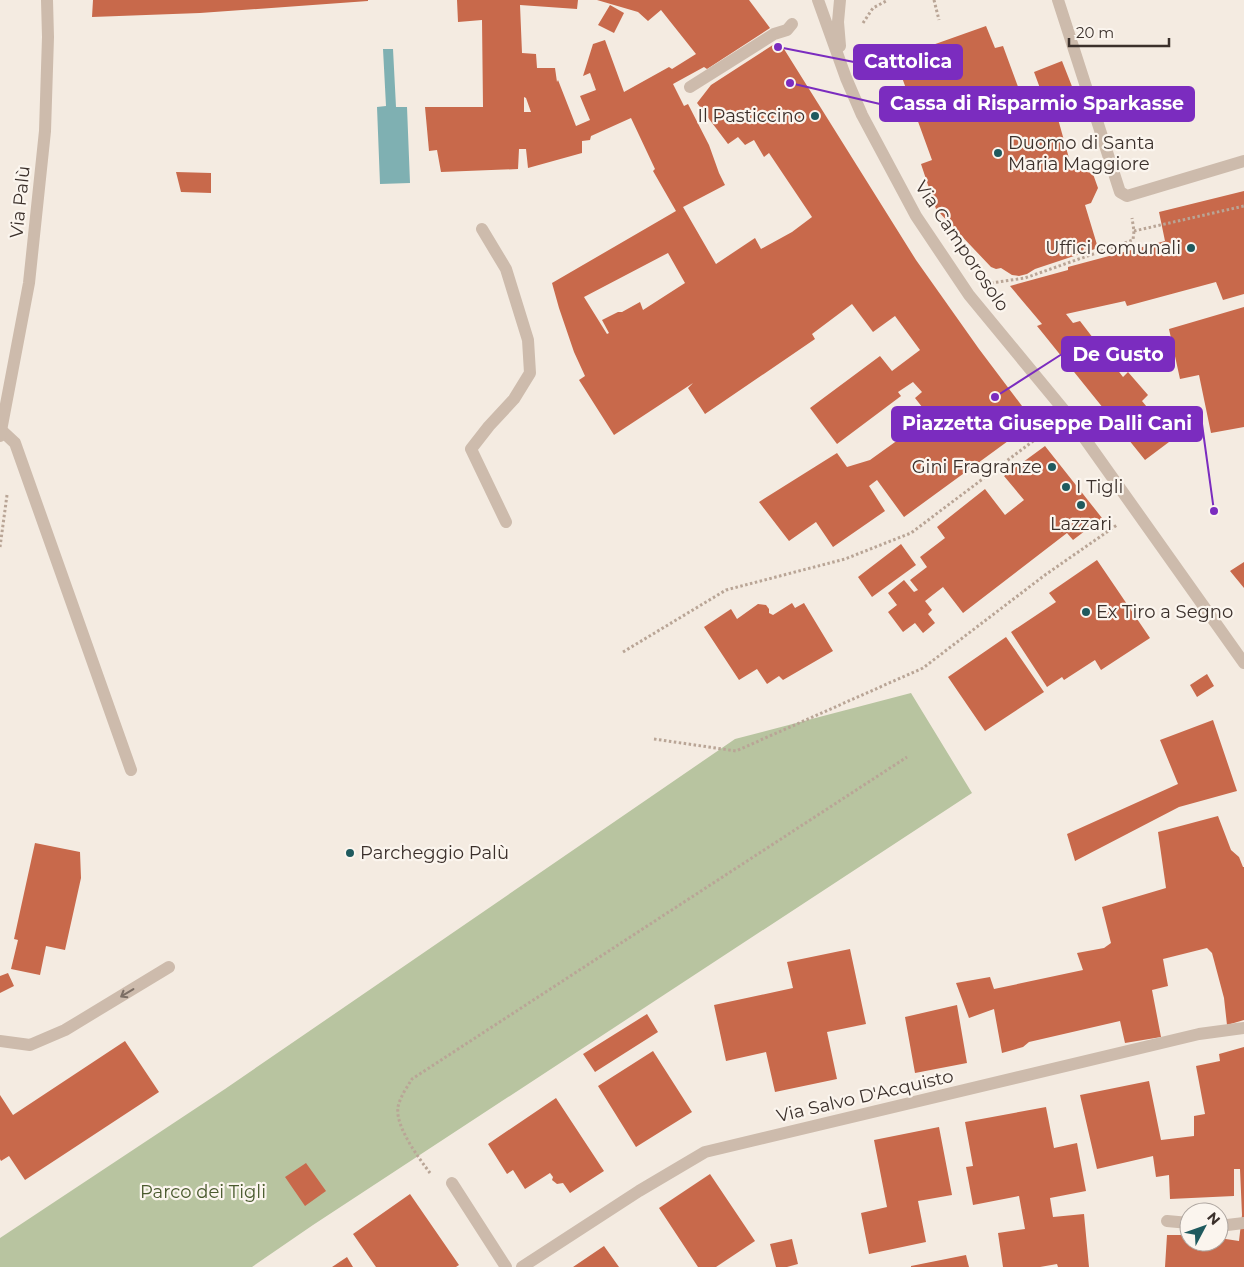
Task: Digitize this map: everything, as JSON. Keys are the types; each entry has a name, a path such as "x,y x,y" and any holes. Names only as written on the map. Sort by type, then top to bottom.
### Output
{"street":[{"name":"Via Palù","path":"0,433 29,283 45,131 48,37 47,0"},
{"name":"Via Camporosolo","path":"818,0 846,78 862,114 916,216 969,295 1068,415 1244,663"},
{"name":"Via Camporosolo","path":"840,0 839,41 846,78"},
{"path":"1058,0 1120,192 1127,196 1244,161"},
{"path":"690,87 774,34 787,30 792,24"},
{"path":"482,229 506,269 528,340 530,373 514,399 471,449 506,522"},
{"path":"0,433 15,443 131,770"},
{"path":"0,1041 30,1045 65,1030 169,967"},
{"name":"Via Salvo D'Acquisto","path":"522,1267 639,1191 705,1152 1199,1034 1244,1028"},
{"path":"452,1183 506,1267"},
{"path":"1167,1221 1179,1222"},
{"path":"1229,1225 1244,1223"}],"path":[{"path":"862,24 873,8 888,0"},
{"path":"934,0 939,20"},
{"path":"982,284 1025,278 1133,240 1134,231 1127,196"},
{"path":"1134,231 1244,206"},
{"path":"623,652 726,590 845,559 911,533 1054,425"},
{"path":"654,739 736,751 923,668 1045,575 1119,523"},
{"path":"452,1183 430,1173 406,1137 400,1122 398,1108 412,1079 907,757"}],"green space":[{"name":"Parco dei Tigli","path":"911,693 972,793 313,1225 252,1267 0,1267 0,1238 225,1089 735,739"}],"water":[{"path":"383,49 393,49 396,107 407,107 410,183 380,184 377,107 386,106"}],"building":[{"path":"93,0 368,1 200,13 92,17"},
{"path":"457,0 578,0 577,9 520,5 522,53 536,54 537,68 555,68 557,82 558,80 576,126 590,120 580,96 596,90 590,73 583,76 593,44 605,40 624,92 669,67 672,69 696,54 661,10 648,21 638,12 597,0 749,0 770,28 707,69 704,67 673,84 684,106 688,104 709,145 725,185 683,207 716,264 755,238 761,249 792,232 812,217 769,153 764,157 754,140 745,145 738,137 728,144 697,103 711,85 779,41 916,260 1034,422 904,517 877,480 869,486 885,511 833,547 816,522 789,541 759,502 837,453 847,467 870,460 930,417 915,398 922,392 913,382 898,392 901,396 837,444 810,408 880,356 892,371 920,350 895,316 873,332 852,304 812,334 815,339 705,414 688,388 693,383 614,435 579,380 585,376 574,352 552,283 676,211 653,171 655,169 631,118 591,136 590,140 582,141 582,153 528,168 526,149 519,149 518,169 441,172 437,150 429,151 425,107 483,107 482,20 458,22","holes":["524,97 526,98 531,112 524,112","668,253 685,283 643,310 640,302 602,320 609,333 607,334 584,297"]},
{"path":"610,5 624,13 614,33 598,25"},
{"name":"Duomo di Santa Maria Maggiore","path":"986,26 995,48 1003,46 1028,114 1039,111 1043,122 1058,119 1072,169 1079,168 1093,174 1098,188 1091,203 1085,205 1098,248 1019,276 1012,275 1001,268 991,267 936,209 921,164 932,160 900,72 904,53 910,53"},
{"path":"1062,61 1073,89 1044,99 1034,72"},
{"path":"176,172 211,173 211,193 181,192"},
{"path":"1244,191 1244,294 1223,300 1216,282 1127,306 1125,301 1066,314 1073,323 1080,321 1123,377 1128,372 1148,395 1142,401 1173,439 1145,460 1037,326 1042,324 1010,286 1068,270 1068,267 1165,241 1159,212"},
{"path":"1244,307 1244,427 1211,433 1199,375 1180,379 1169,329"},
{"path":"1045,446 1102,518 1073,540 1067,533 963,613 943,587 925,601 932,610 928,614 935,623 923,633 915,623 903,632 888,612 897,605 888,593 904,580 914,592 918,590 910,580 927,567 920,557 945,538 937,527 985,489 1005,515 1024,500 1004,476"},
{"path":"901,544 916,565 872,597 858,577"},
{"name":"Ex Tiro a Segno","path":"1097,560 1150,638 1101,670 1095,660 1064,680 1062,677 1047,687 1011,632 1056,602 1049,593"},
{"path":"1244,562 1244,588 1230,571"},
{"path":"792,603 795,608 804,603 833,651 783,680 779,676 767,684 757,669 739,680 704,627 731,609 737,619 758,604 766,605 769,613 773,615"},
{"path":"1006,637 1044,692 985,731 948,677"},
{"path":"1207,674 1214,686 1197,697 1190,685"},
{"path":"1213,720 1237,791 1179,807 1075,861 1067,834 1178,784 1160,740"},
{"path":"1218,816 1231,850 1239,857 1244,867 1244,1020 1227,1025 1224,998 1212,953 1207,948 1163,959 1168,986 1152,990 1161,1037 1125,1043 1120,1021 1029,1042 1023,1047 1002,1053 994,1009 969,1018 956,983 990,977 994,989 1083,970 1077,953 1104,948 1111,943 1102,907 1166,888 1158,832"},
{"path":"35,843 80,852 81,878 65,950 46,946 40,975 11,969 18,940 14,939"},
{"path":"850,949 866,1024 827,1032 837,1079 775,1092 766,1052 726,1061 714,1005 793,988 787,962"},
{"path":"8,973 14,986 0,993 0,976"},
{"path":"957,1005 967,1063 915,1073 905,1017"},
{"path":"647,1014 658,1032 595,1072 583,1054"},
{"path":"125,1041 159,1092 25,1180 9,1156 1,1161 0,1095 13,1115"},
{"path":"1244,1047 1244,1267 1165,1267 1167,1235 1179,1235 1179,1252 1229,1252 1229,1240 1239,1241 1242,1215 1240,1169 1234,1169 1234,1196 1170,1199 1169,1175 1156,1177 1153,1156 1097,1169 1080,1095 1149,1081 1161,1140 1194,1136 1194,1116 1205,1114 1196,1066 1220,1061 1219,1054"},
{"path":"653,1051 692,1112 636,1147 598,1086"},
{"path":"556,1098 604,1171 570,1193 563,1183 557,1184 552,1180 553,1177 550,1173 525,1189 513,1170 507,1174 488,1144"},
{"path":"1046,1107 1054,1148 1077,1143 1086,1191 1050,1198 1053,1217 1084,1214 1089,1267 1058,1267 1057,1264 1040,1267 1003,1267 998,1233 1025,1229 1019,1196 973,1205 966,1167 973,1166 965,1122"},
{"path":"939,1127 952,1195 918,1201 926,1242 869,1254 861,1213 887,1207 874,1140"},
{"path":"306,1163 326,1191 305,1206 285,1177"},
{"path":"710,1174 755,1241 716,1267 698,1267 659,1208"},
{"path":"410,1194 459,1265 456,1267 376,1267 353,1234"},
{"path":"792,1239 798,1264 776,1267 770,1244"},
{"path":"604,1246 619,1267 573,1267"},
{"path":"966,1255 969,1267 911,1267 911,1266"},
{"path":"347,1257 353,1267 332,1267"}],"place":[{"name":"Cattolica","path":"778,47"},
{"name":"Cassa di Risparmio Sparkasse","path":"790,83"},
{"name":"Il Pasticcino","path":"815,116"},
{"name":"Duomo di Santa Maria Maggiore","path":"998,153"},
{"name":"Uffici comunali","path":"1191,248"},
{"name":"De Gusto","path":"995,397"},
{"name":"Gini Fragranze","path":"1052,467"},
{"name":"I Tigli","path":"1066,487"},
{"name":"Lazzari","path":"1081,505"},
{"name":"Piazzetta Giuseppe Dalli Cani","path":"1214,511"},
{"name":"Ex Tiro a Segno","path":"1086,612"},
{"name":"Parcheggio Palù","path":"350,853"}]}
